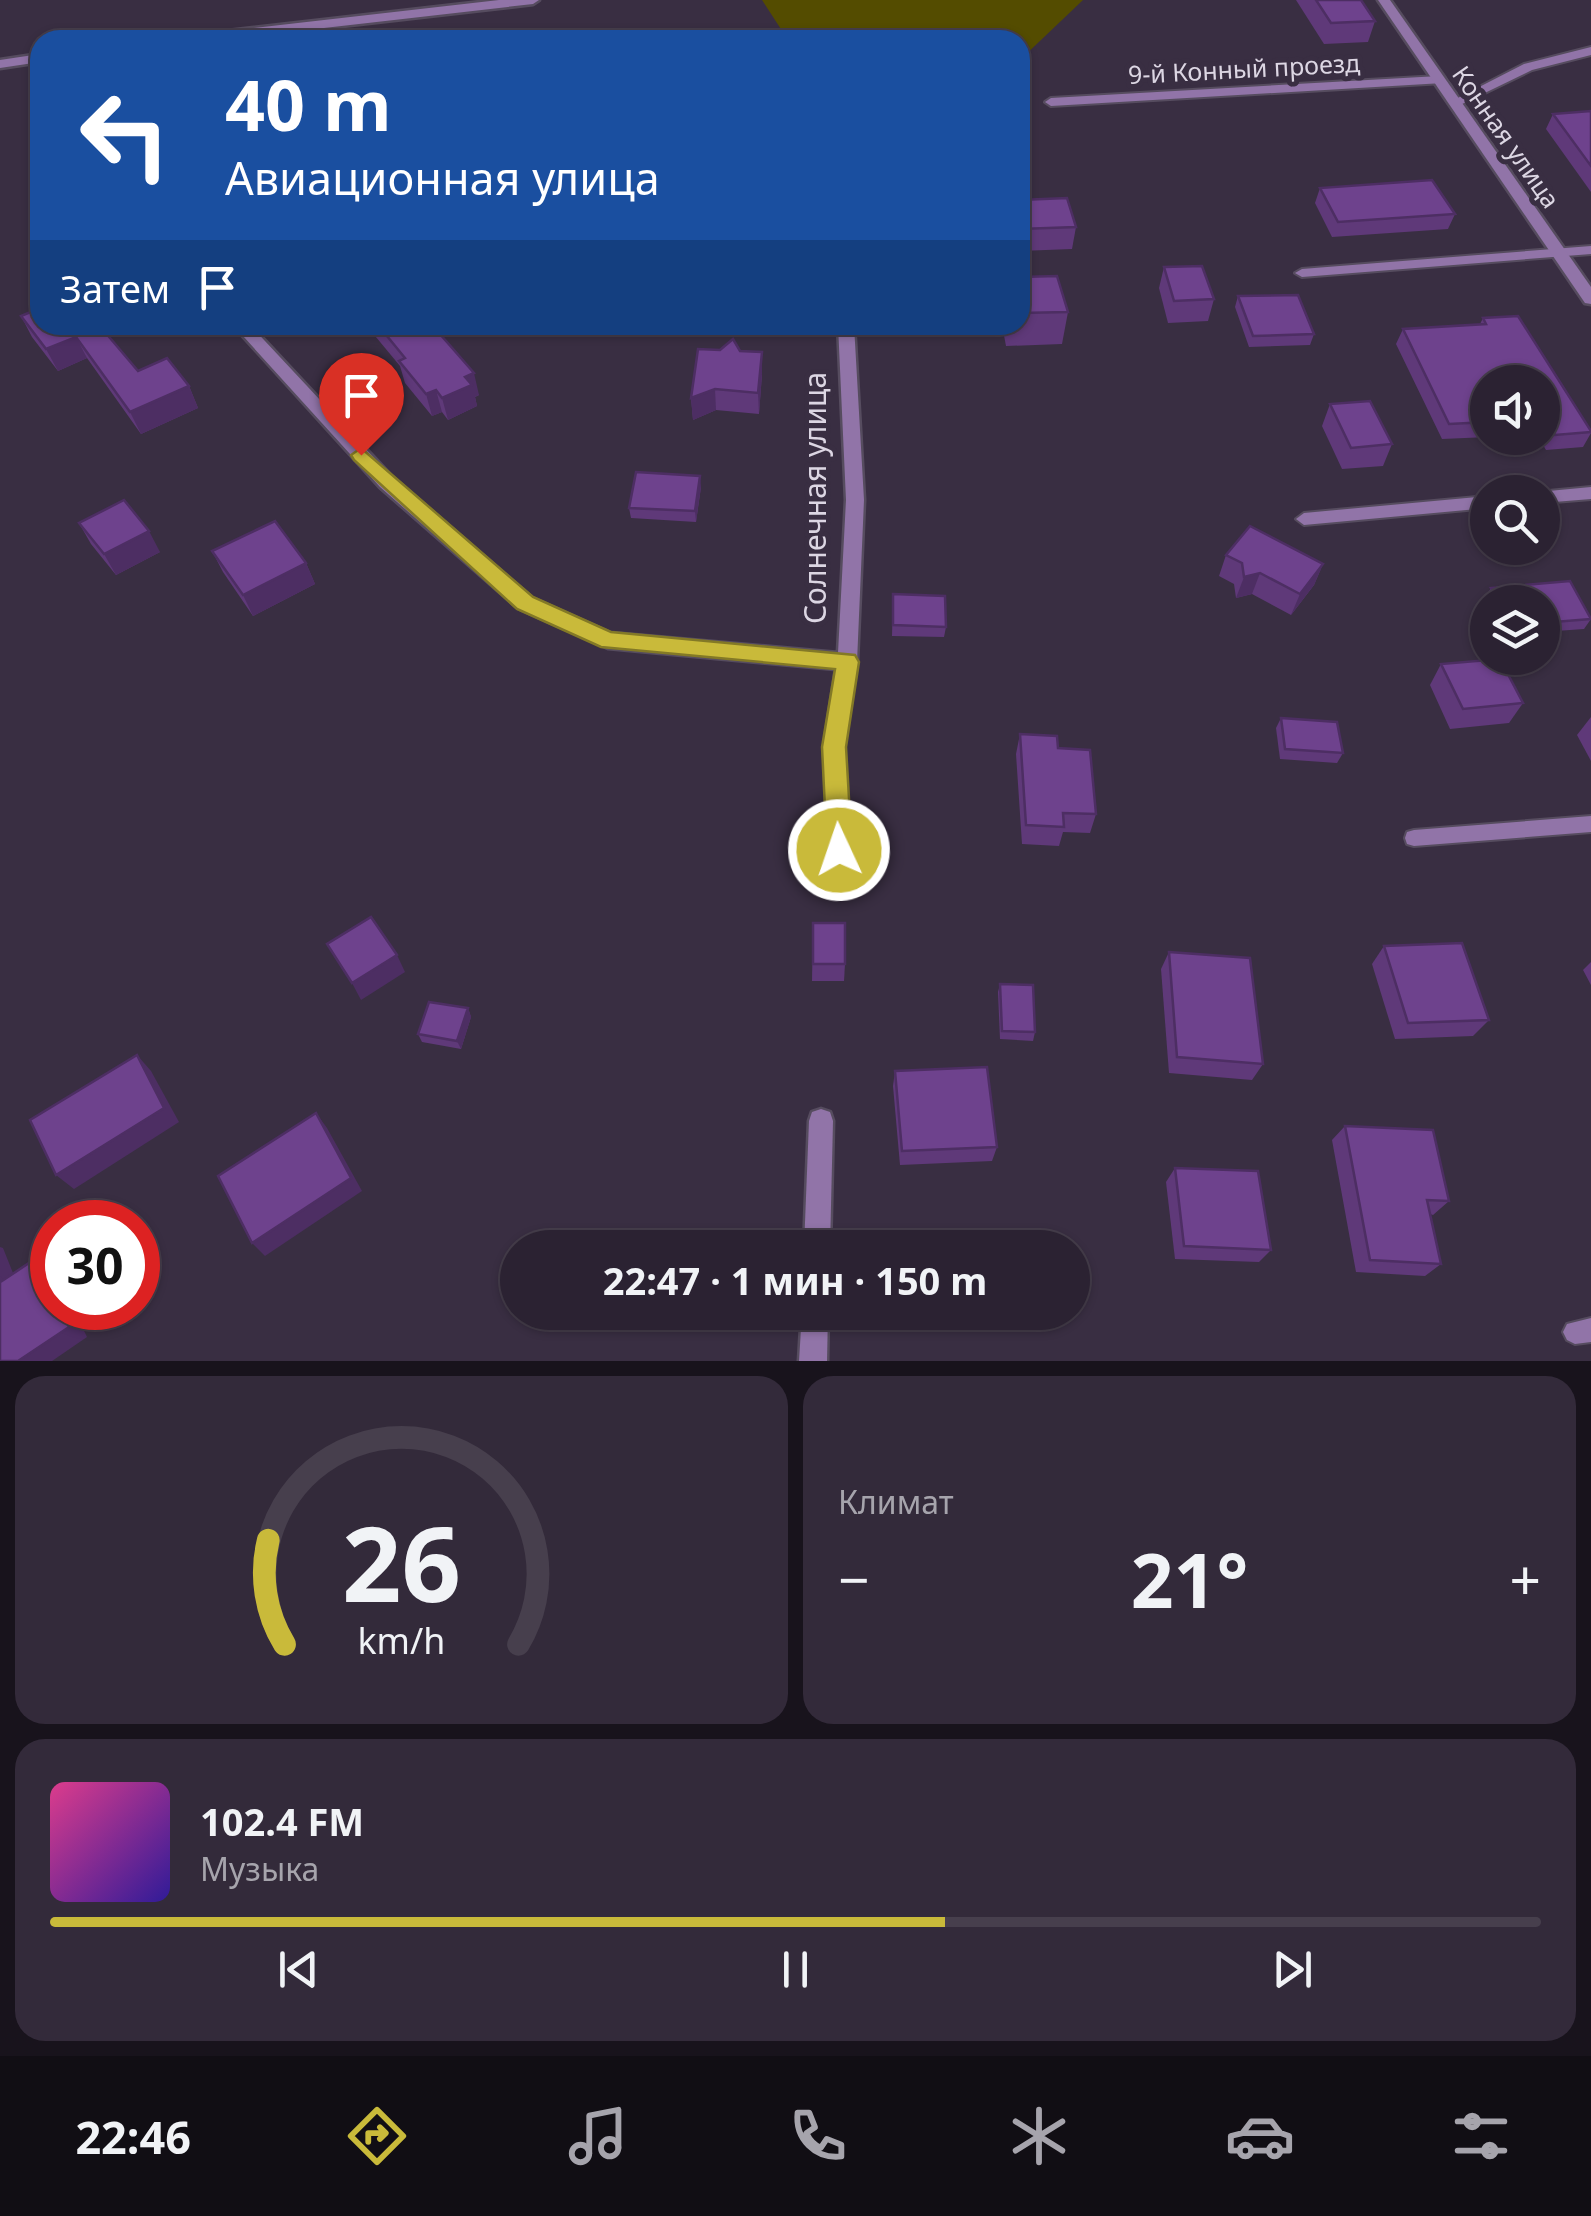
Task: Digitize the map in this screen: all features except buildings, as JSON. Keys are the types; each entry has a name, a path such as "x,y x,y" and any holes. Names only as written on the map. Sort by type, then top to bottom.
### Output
{"street":[{"path":"271,30 533,0"},
{"name":"Конная улица","path":"1384,0 1591,299"},
{"path":"0,64 30,60"},
{"path":"250,335 386,482 525,603 608,640 847,662"},
{"name":"Солнечная улица","path":"839,850 834,747 847,662 855,500 847,335"},
{"path":"818,1230 821,1120"},
{"path":"813,1361 814,1330"}],"lane":[{"path":"1456,102 1528,67 1591,51"},
{"name":"9-й Конный проезд","path":"1051,102 1439,80"},
{"path":"1302,272 1591,250"},
{"path":"1560,495 1591,492"},
{"path":"1304,519 1470,504"},
{"path":"1414,838 1591,824"}],"shaded area":[{"path":"762,0 1083,0 1030,50 1030,30 782,30"}],"route":[{"path":"361,455 386,482 525,603 608,640 847,662 834,747 839,850"}]}
